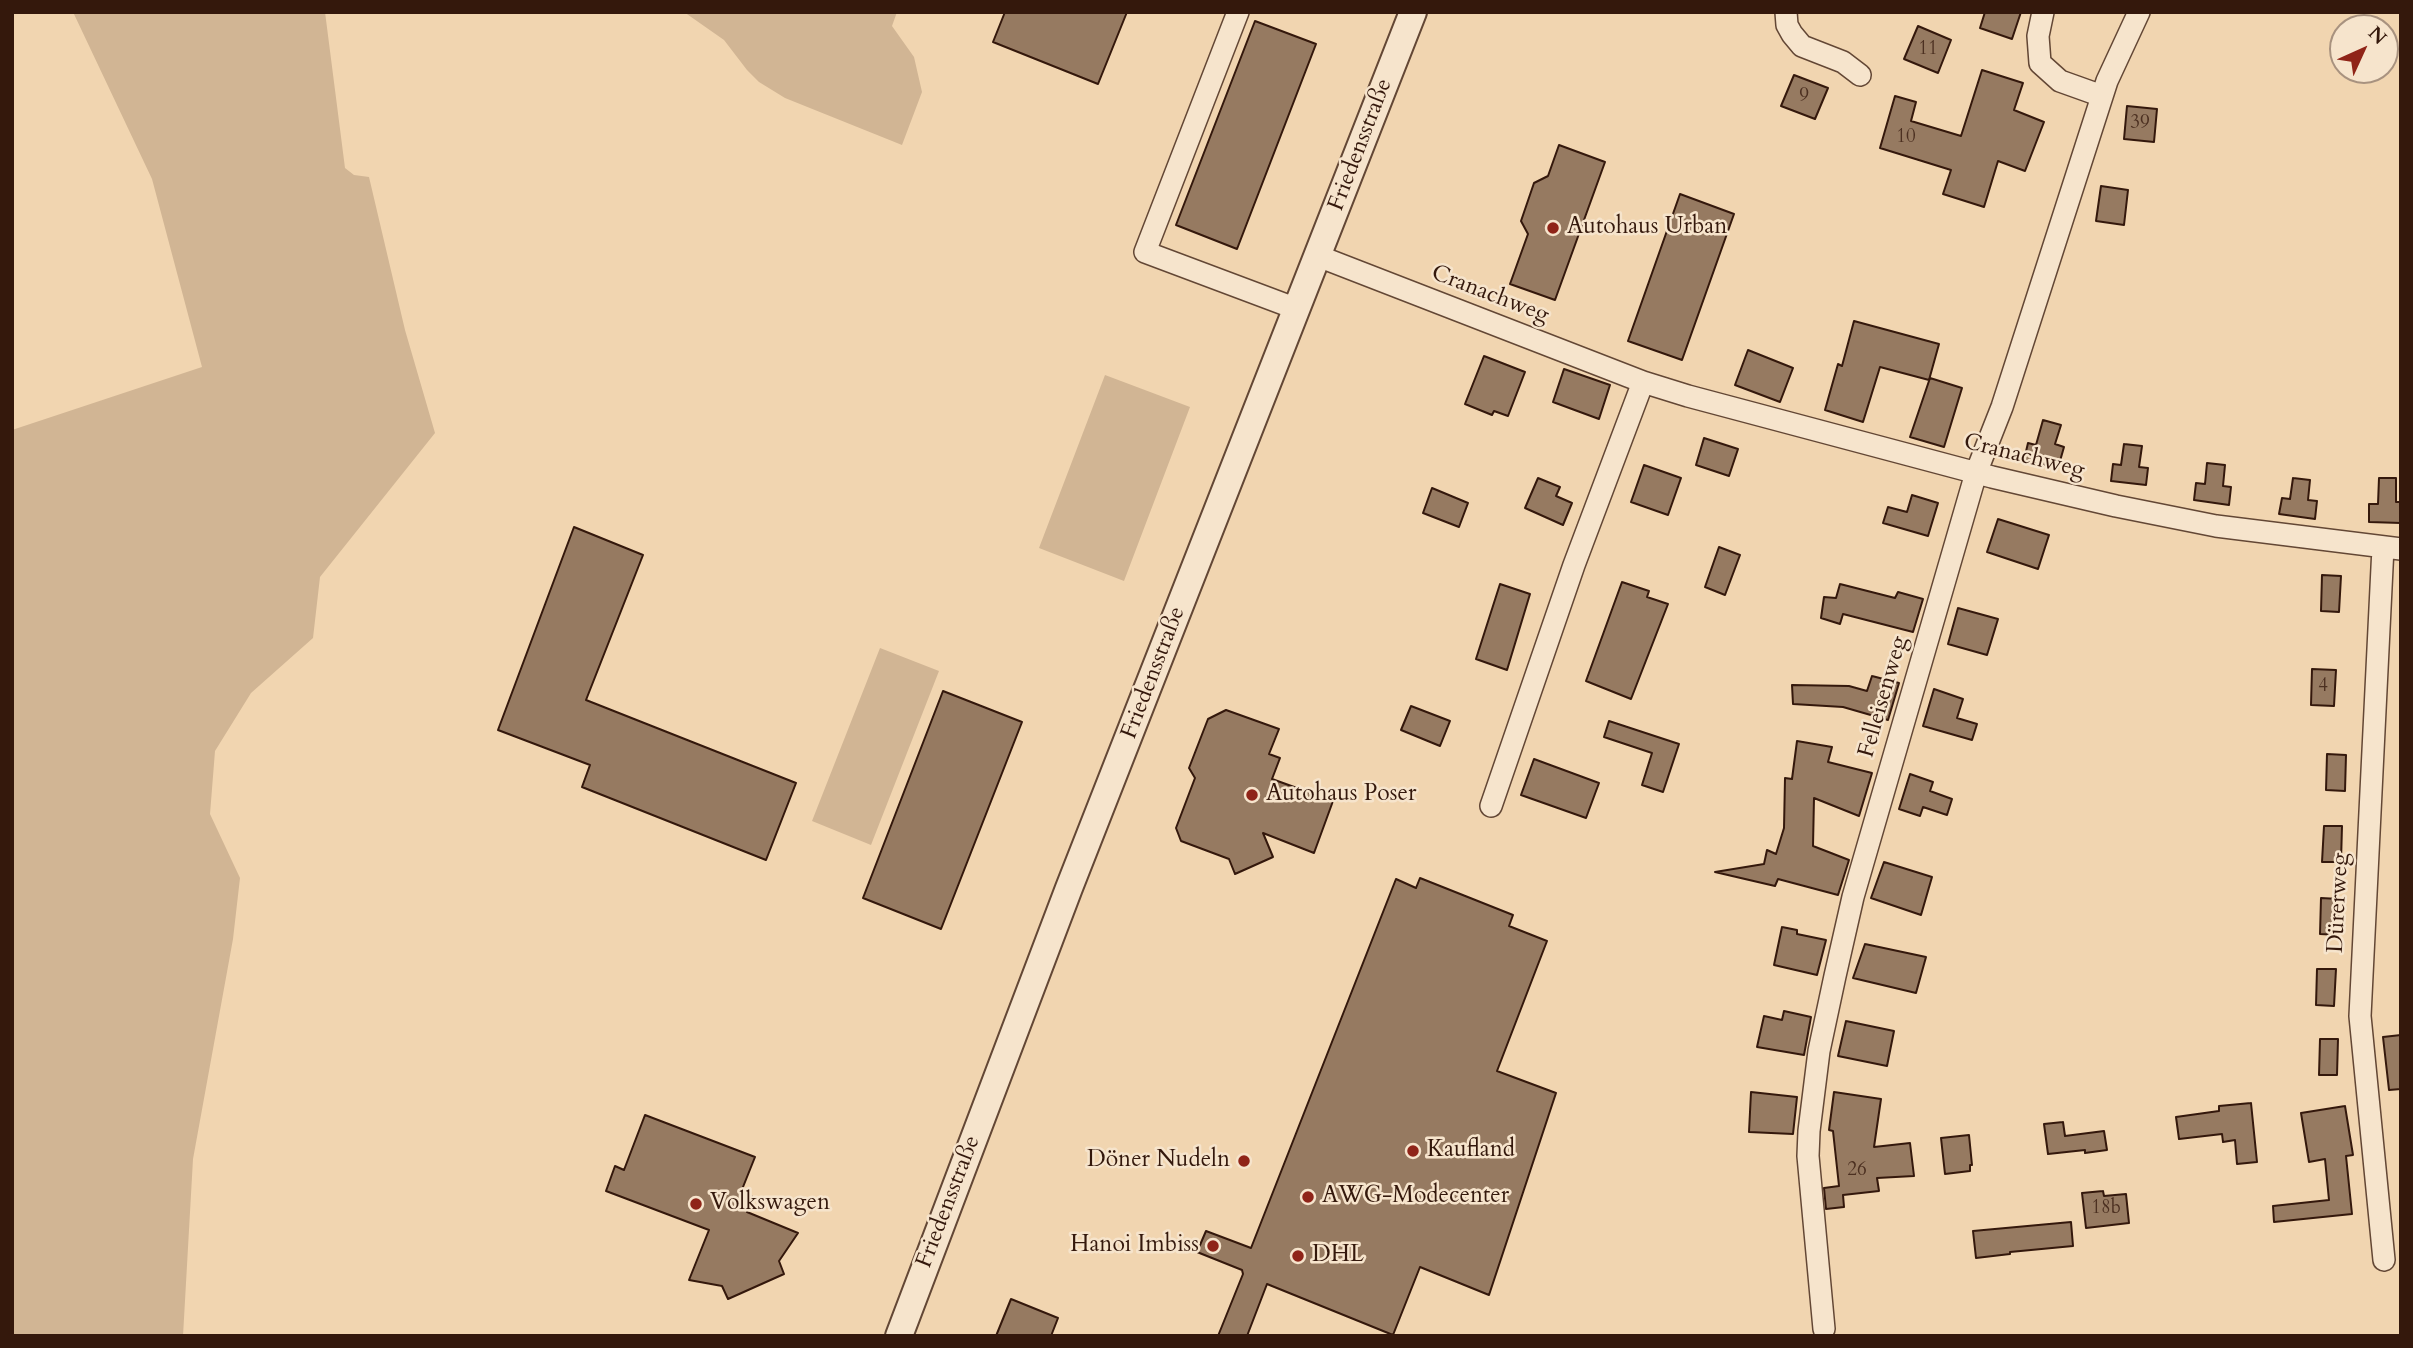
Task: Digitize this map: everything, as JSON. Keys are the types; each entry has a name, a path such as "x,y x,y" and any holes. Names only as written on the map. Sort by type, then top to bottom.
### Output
{"street":[{"path":"1238,12 1144,252 1297,309"},
{"name":"Friedensstraße","path":"899,1336 1069,888 1413,12"},
{"path":"1786,12 1787,24 1802,46 1843,62 1860,75"},
{"path":"2043,12 2038,37 2040,63 2060,81 2102,96"},
{"name":"Felleisenweg","path":"1824,1329 1808,1156 1809,1131 1819,1051 1853,897 1976,473 2002,407 2102,96 2121,46 2138,12"},
{"name":"Cranachweg","path":"1318,256 1643,382 1976,473 2116,506 2203,523 2392,548"},
{"path":"1491,806 1574,565 1643,382"},
{"name":"Dürerweg","path":"2384,1260 2360,1016 2392,548"}],"shaded area":[{"path":"73,12 325,12 345,168 354,175 369,177 405,330 435,433 320,577 313,638 251,693 215,751 210,814 240,878 233,939 193,1159 183,1336 12,1336 12,430 202,367 152,179"},
{"path":"684,12 897,12 892,26 914,57 922,92 902,145 785,98 759,82 724,40"},
{"path":"1105,375 1190,407 1124,581 1039,548"},
{"path":"880,648 939,671 871,845 812,821"}],"building":[{"path":"1005,12 1127,12 1098,84 993,42"},
{"path":"1985,12 2021,12 2012,39 1980,28"},
{"path":"1255,21 1316,44 1237,249 1176,225"},
{"path":"1918,26 1951,40 1938,73 1904,59"},
{"path":"1982,70 2023,83 2014,110 2044,122 2025,171 1998,161 1984,207 1943,194 1951,170 1880,148 1895,96 1916,102 1911,121 1961,136"},
{"path":"1794,75 1828,88 1815,119 1781,106"},
{"path":"2127,106 2157,109 2154,142 2124,139"},
{"name":"Autohaus Urban","path":"1559,145 1605,162 1555,300 1510,284 1528,234 1521,221 1534,183 1548,176"},
{"path":"2101,186 2128,190 2124,225 2096,221"},
{"path":"1680,194 1734,214 1682,360 1628,341"},
{"path":"1854,321 1939,344 1929,380 1880,367 1863,422 1825,410 1838,364 1842,366"},
{"path":"1748,350 1793,368 1780,402 1735,385"},
{"path":"1484,356 1525,372 1508,416 1494,411 1492,415 1465,404"},
{"path":"1564,369 1610,385 1599,419 1553,402"},
{"path":"1930,378 1962,388 1944,447 1910,437"},
{"path":"2043,420 2061,425 2055,444 2064,447 2058,468 2024,460 2028,443 2036,445"},
{"path":"1704,438 1738,449 1729,476 1696,465"},
{"path":"2124,444 2142,446 2139,467 2148,468 2146,485 2111,481 2113,464 2121,465"},
{"path":"2207,463 2225,465 2223,486 2231,487 2229,505 2194,500 2196,483 2205,484"},
{"path":"1644,465 1681,478 1668,515 1631,502"},
{"path":"1538,478 1560,487 1556,496 1572,503 1563,525 1525,508"},
{"path":"2293,478 2310,480 2308,500 2317,501 2315,519 2279,514 2282,498 2290,499"},
{"path":"2379,478 2396,478 2396,502 2401,502 2401,523 2369,522 2369,504 2378,504"},
{"path":"1432,488 1468,503 1459,527 1423,513"},
{"path":"1912,495 1938,503 1928,536 1883,523 1888,507 1907,512"},
{"path":"1998,519 2049,535 2038,569 1987,552"},
{"path":"574,527 643,555 586,700 796,783 766,860 582,787 590,765 498,730"},
{"path":"1719,547 1740,555 1725,595 1705,587"},
{"path":"2322,575 2341,576 2339,612 2321,611"},
{"path":"1622,582 1649,591 1647,597 1668,604 1631,699 1586,681"},
{"path":"1500,584 1530,594 1507,670 1476,659"},
{"path":"1840,584 1895,598 1898,592 1923,599 1913,632 1843,614 1840,624 1821,618 1824,597 1836,598"},
{"path":"1958,608 1998,619 1987,655 1948,644"},
{"path":"2312,669 2336,670 2334,706 2311,705"},
{"path":"1872,676 1899,683 1888,720 1843,707 1793,704 1792,685 1849,686 1867,691"},
{"path":"1934,689 1963,699 1957,718 1977,724 1972,740 1923,726"},
{"path":"943,691 1022,722 941,929 863,898"},
{"path":"1411,706 1450,721 1440,746 1401,730"},
{"name":"Autohaus Poser","path":"1226,710 1279,729 1269,754 1280,758 1272,779 1333,801 1314,853 1263,833 1273,857 1235,874 1229,859 1181,841 1176,828 1195,778 1189,768 1208,719"},
{"path":"1609,721 1679,744 1663,792 1642,785 1652,753 1604,737"},
{"path":"1797,741 1832,747 1828,762 1872,773 1859,816 1814,798 1813,846 1849,860 1838,895 1778,879 1775,886 1715,872 1764,864 1767,850 1776,854 1784,828 1785,778 1792,779"},
{"path":"2327,754 2346,755 2345,791 2326,790"},
{"path":"1534,759 1599,783 1586,818 1521,795"},
{"path":"1910,774 1933,782 1930,791 1952,799 1947,815 1923,807 1920,816 1899,809"},
{"path":"2324,826 2342,826 2341,862 2322,862"},
{"path":"1884,862 1932,877 1921,915 1871,898"},
{"name":"Kaufland","path":"1420,878 1513,915 1509,926 1547,941 1497,1071 1556,1093 1489,1295 1420,1267 1393,1335 1267,1284 1247,1336 1218,1336 1243,1274 1242,1270 1197,1252 1206,1231 1251,1248 1396,879 1416,888"},
{"path":"2321,898 2339,899 2338,935 2320,934"},
{"path":"1782,927 1797,930 1797,934 1826,940 1817,975 1774,965"},
{"path":"1865,944 1926,957 1916,993 1853,978"},
{"path":"2317,969 2336,969 2334,1006 2316,1005"},
{"path":"1784,1011 1811,1017 1804,1055 1757,1047 1764,1016 1782,1020"},
{"path":"1846,1021 1894,1031 1887,1066 1838,1056"},
{"path":"2401,1035 2401,1089 2389,1090 2383,1037"},
{"path":"2320,1039 2338,1039 2337,1075 2319,1075"},
{"path":"1751,1092 1797,1097 1793,1134 1749,1132"},
{"path":"1834,1092 1881,1099 1874,1147 1910,1143 1914,1176 1877,1178 1879,1191 1843,1195 1844,1207 1826,1209 1824,1188 1839,1186 1833,1131 1829,1130"},
{"path":"2251,1103 2257,1162 2237,1164 2235,1140 2223,1142 2222,1134 2179,1139 2176,1117 2219,1111 2219,1106"},
{"path":"2345,1106 2353,1155 2346,1156 2352,1214 2274,1222 2273,1206 2329,1200 2325,1159 2309,1162 2301,1113"},
{"name":"Volkswagen","path":"645,1115 755,1157 741,1192 753,1197 747,1212 798,1233 779,1261 784,1274 728,1299 722,1286 689,1280 709,1230 606,1191 615,1166 624,1170"},
{"path":"2063,1122 2065,1136 2104,1131 2107,1150 2048,1154 2044,1124"},
{"path":"1969,1135 1972,1165 1970,1171 1945,1174 1941,1138"},
{"path":"2103,1191 2104,1196 2126,1194 2129,1223 2086,1228 2082,1193"},
{"path":"2071,1222 2073,1246 1976,1258 1973,1231"},
{"path":"1011,1299 1058,1318 1051,1336 996,1336"}],"place":[{"name":"Autohaus Urban","path":"1553,228"},
{"name":"Autohaus Poser","path":"1252,795"},
{"name":"Kaufland","path":"1413,1151"},
{"name":"Döner Nudeln","path":"1244,1161"},
{"name":"AWG-Modecenter","path":"1308,1197"},
{"name":"Volkswagen","path":"696,1204"},
{"name":"Hanoi Imbiss","path":"1213,1246"},
{"name":"DHL","path":"1298,1256"}]}
